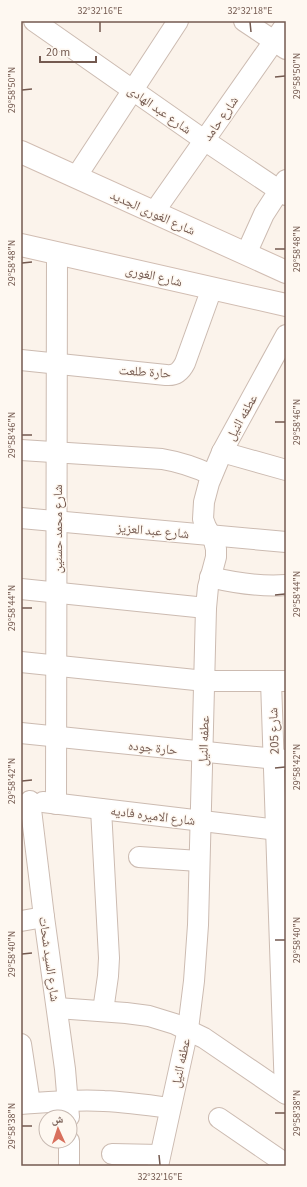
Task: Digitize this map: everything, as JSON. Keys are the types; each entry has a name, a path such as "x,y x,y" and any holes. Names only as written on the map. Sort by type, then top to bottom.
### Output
{"street":[{"name":"شارع عبد الهادى","path":"34,21 57,27 133,90 204,140 284,189"},
{"path":"76,177 178,21"},
{"path":"244,21 280,45"},
{"name":"شارع حامد","path":"154,212 204,140 280,45 286,24"},
{"name":"شارع الغورى الجديد","path":"21,152 286,272"},
{"path":"246,254 257,227 284,189"},
{"name":"شارع الغورى","path":"21,245 286,305"},
{"name":"شارع محمد حسنين","path":"56,804 57,253"},
{"name":"حارة طلعت","path":"21,360 166,375 176,374 185,363 212,288"},
{"name":"عطفه النيل","path":"159,1161 188,1029 196,953 200,862 206,608 210,577 216,553 215,545 206,527 203,512 204,502 212,475 222,452 286,335"},
{"path":"21,450 162,459 196,467 212,475"},
{"path":"222,452 286,470"},
{"name":"شارع عبد العزيز","path":"21,518 286,542"},
{"path":"210,577 252,585 286,585"},
{"path":"21,589 206,608"},
{"path":"21,662 205,681 279,681"},
{"name":"شارع 205","path":"279,681 285,1094"},
{"name":"حارة جوده","path":"21,733 280,759"},
{"name":"شارع الاميره فاديه","path":"26,800 281,830"},
{"name":"شارع السيد شحات","path":"26,800 58,1008 68,1109"},
{"path":"101,809 109,958 108,976 102,1011"},
{"path":"139,857 200,862"},
{"path":"21,922 44,918"},
{"path":"58,1008 149,1016 188,1029 204,1038 285,1094"},
{"path":"21,1044 25,1104 68,1109 102,1101 170,1108"},
{"path":"219,1118 286,1164"},
{"path":"69,1149 70,1166"},
{"path":"112,1154 159,1161"}]}
